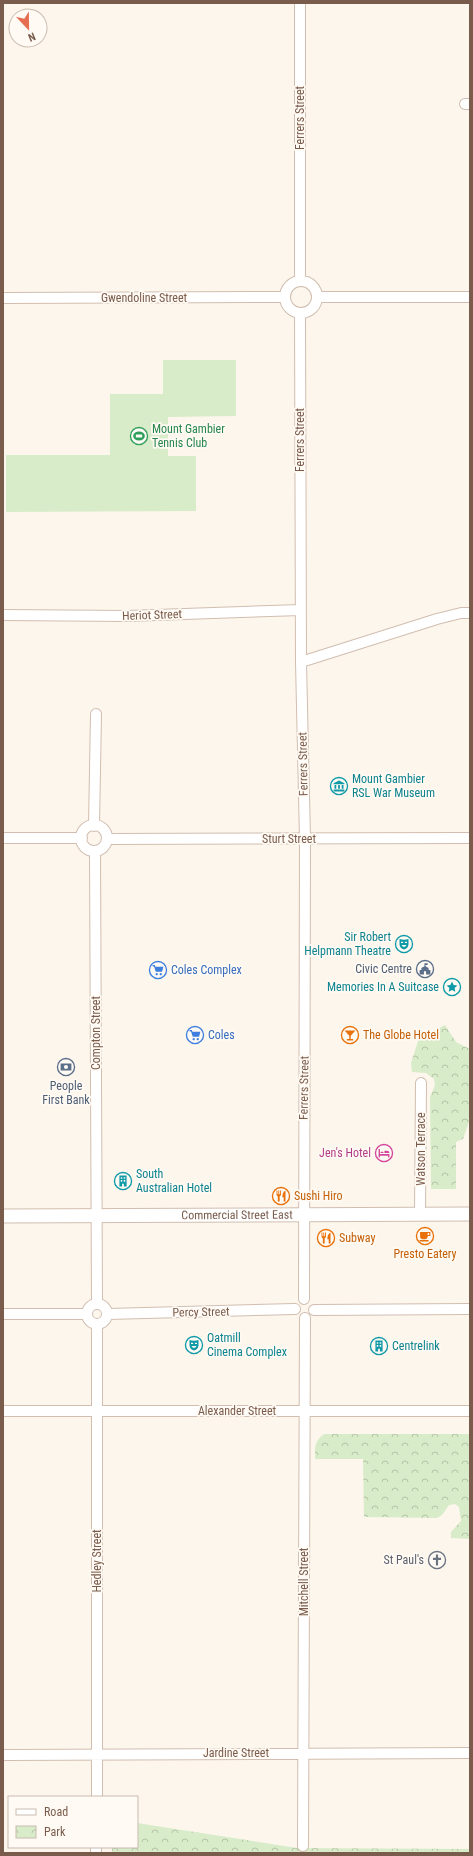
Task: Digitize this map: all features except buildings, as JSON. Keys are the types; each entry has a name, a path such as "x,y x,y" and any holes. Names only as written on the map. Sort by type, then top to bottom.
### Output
{"street":[{"name":"Ferrers Street","path":"300,3 300,281"},
{"path":"300,281 307,282 312,286 316,291 317,297 316,304 312,309 300,314 289,308 284,297 290,286 300,281"},
{"name":"Gwendoline Street","path":"3,298 284,297"},
{"path":"317,297 470,297"},
{"name":"Ferrers Street","path":"300,314 301,662 305,839 303,1215"},
{"name":"Heriot Street","path":"3,615 127,616 301,610"},
{"path":"301,662 437,619 461,613 470,613"},
{"path":"94,826 96,714"},
{"path":"94,826 102,828 107,839 105,846 95,851 87,849 82,838 87,828 94,826"},
{"path":"3,838 82,838"},
{"name":"Sturt Street","path":"107,839 470,838"},
{"name":"Compton Street","path":"95,851 96,1215"},
{"name":"Watson Terrace","path":"420,1214 421,1083"},
{"name":"Commercial Street East","path":"3,1216 470,1214"},
{"path":"96,1215 97,1304"},
{"path":"303,1215 304,1300"},
{"path":"304,1300 310,1301 314,1310 310,1317 305,1318 297,1315 295,1309 297,1304 304,1300"},
{"path":"97,1304 106,1308 108,1314 103,1323 97,1325 88,1320 87,1314 91,1306 97,1304"},
{"name":"Percy Street","path":"108,1314 295,1309"},
{"path":"314,1310 470,1309"},
{"path":"3,1314 87,1314"},
{"name":"Mitchell Street","path":"303,1846 306,1412 305,1318"},
{"name":"Hedley Street","path":"97,1325 97,1796"},
{"name":"Alexander Street","path":"3,1411 470,1411"},
{"name":"Jardine Street","path":"3,1755 470,1753"}],"green space":[{"name":"Mount Gambier Tennis Club","path":"163,360 236,360 236,416 168,417 168,456 196,456 196,511 6,512 6,455 110,455 110,394 163,394"},
{"path":"445,1025 456,1042 470,1049 470,1119 463,1139 456,1142 456,1189 431,1189 430,1097 435,1085 434,1079 426,1073 412,1072 411,1063 419,1038"},
{"path":"324,1434 470,1434 470,1539 451,1538 451,1532 461,1521 459,1507 455,1504 449,1505 442,1515 437,1518 364,1517 363,1459 315,1459 315,1448 318,1439"},
{"path":"138,1823 297,1848 470,1849 470,1853 112,1853 112,1848 138,1848"}],"place":[{"name":"Mount Gambier Tennis Club","path":"139,436"},
{"name":"Mount Gambier RSL War Museum","path":"339,786"},
{"name":"Sir Robert Helpmann Theatre","path":"404,944"},
{"name":"Civic Centre","path":"425,969"},
{"name":"Coles Complex","path":"158,970"},
{"name":"Memories In A Suitcase","path":"452,987"},
{"name":"Coles","path":"195,1035"},
{"name":"The Globe Hotel","path":"350,1035"},
{"name":"People First Bank","path":"66,1067"},
{"name":"Jen's Hotel","path":"384,1153"},
{"name":"South Australian Hotel","path":"123,1181"},
{"name":"Sushi Hiro","path":"281,1196"},
{"name":"Presto Eatery","path":"425,1236"},
{"name":"Subway","path":"326,1238"},
{"name":"Oatmill Cinema Complex","path":"194,1345"},
{"name":"Centrelink","path":"379,1346"},
{"name":"St Paul's","path":"437,1560"}]}
